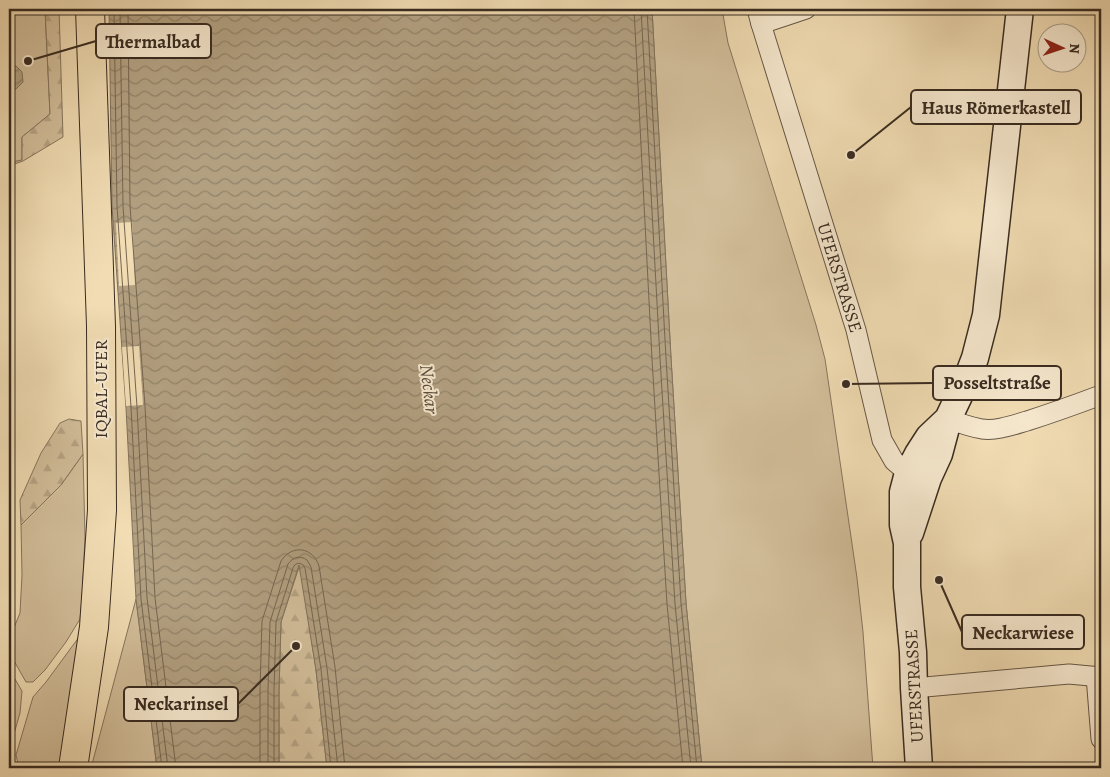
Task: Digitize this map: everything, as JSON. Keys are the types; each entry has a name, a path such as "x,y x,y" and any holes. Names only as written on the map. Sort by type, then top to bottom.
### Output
{"main road":[{"name":"IQBAL-UFER","path":"73,768 94,627 102,510 100,316 90,9"}],"street":[{"path":"759,16 806,9"},
{"path":"908,473 929,438 948,418 967,379 981,337 986,315 1020,9"},
{"name":"UFERSTRASSE","path":"759,16 856,330 882,440 894,461 908,473 902,492 907,543 907,587 913,652 919,768"},
{"path":"948,418 983,429 995,429 1008,427 1101,395"},
{"name":"UFERSTRASSE","path":"907,543 928,478 939,454 948,418"},
{"path":"914,688 1069,674 1098,676 1101,739"}],"green space":[{"path":"9,9 45,9 50,114 22,137 22,160 9,163"},
{"path":"45,9 59,9 63,137 23,161 9,166 9,163 22,160 22,137 50,114"},
{"path":"652,9 722,9 728,43 816,325 825,359 857,578 873,768 702,768 686,603"},
{"path":"69,419 81,421 83,454 61,485 21,525 20,500 41,453 60,423"},
{"path":"83,454 85,537 80,619 45,670 33,682 26,682 9,652 9,631 13,630 20,613 22,575 21,525 61,485"},
{"path":"300,564 316,670 327,768 279,768 281,622"},
{"path":"136,599 157,768 91,768"},
{"path":"82,633 74,701 59,768 19,768 16,755 33,697"},
{"path":"9,669 22,691 20,713 11,744 9,736"}],"water":[{"name":"Neckar","path":"109,9 652,9 686,603 702,768 327,768 316,670 299,565 281,622 279,768 157,768 136,599 126,408 112,206"},
{"path":"9,65 15,65 22,72 23,82 16,89 9,89"}],"pier":[{"path":"132,222 135,285 119,286 116,223"},
{"path":"139,346 143,405 126,406 122,347"}],"place":[{"name":"Thermalbad","path":"28,61"},
{"name":"Haus Römerkastell","path":"851,155"},
{"name":"Posseltstraße","path":"846,384"},
{"name":"Neckarwiese","path":"939,580"},
{"name":"Neckarinsel","path":"296,646"}]}
